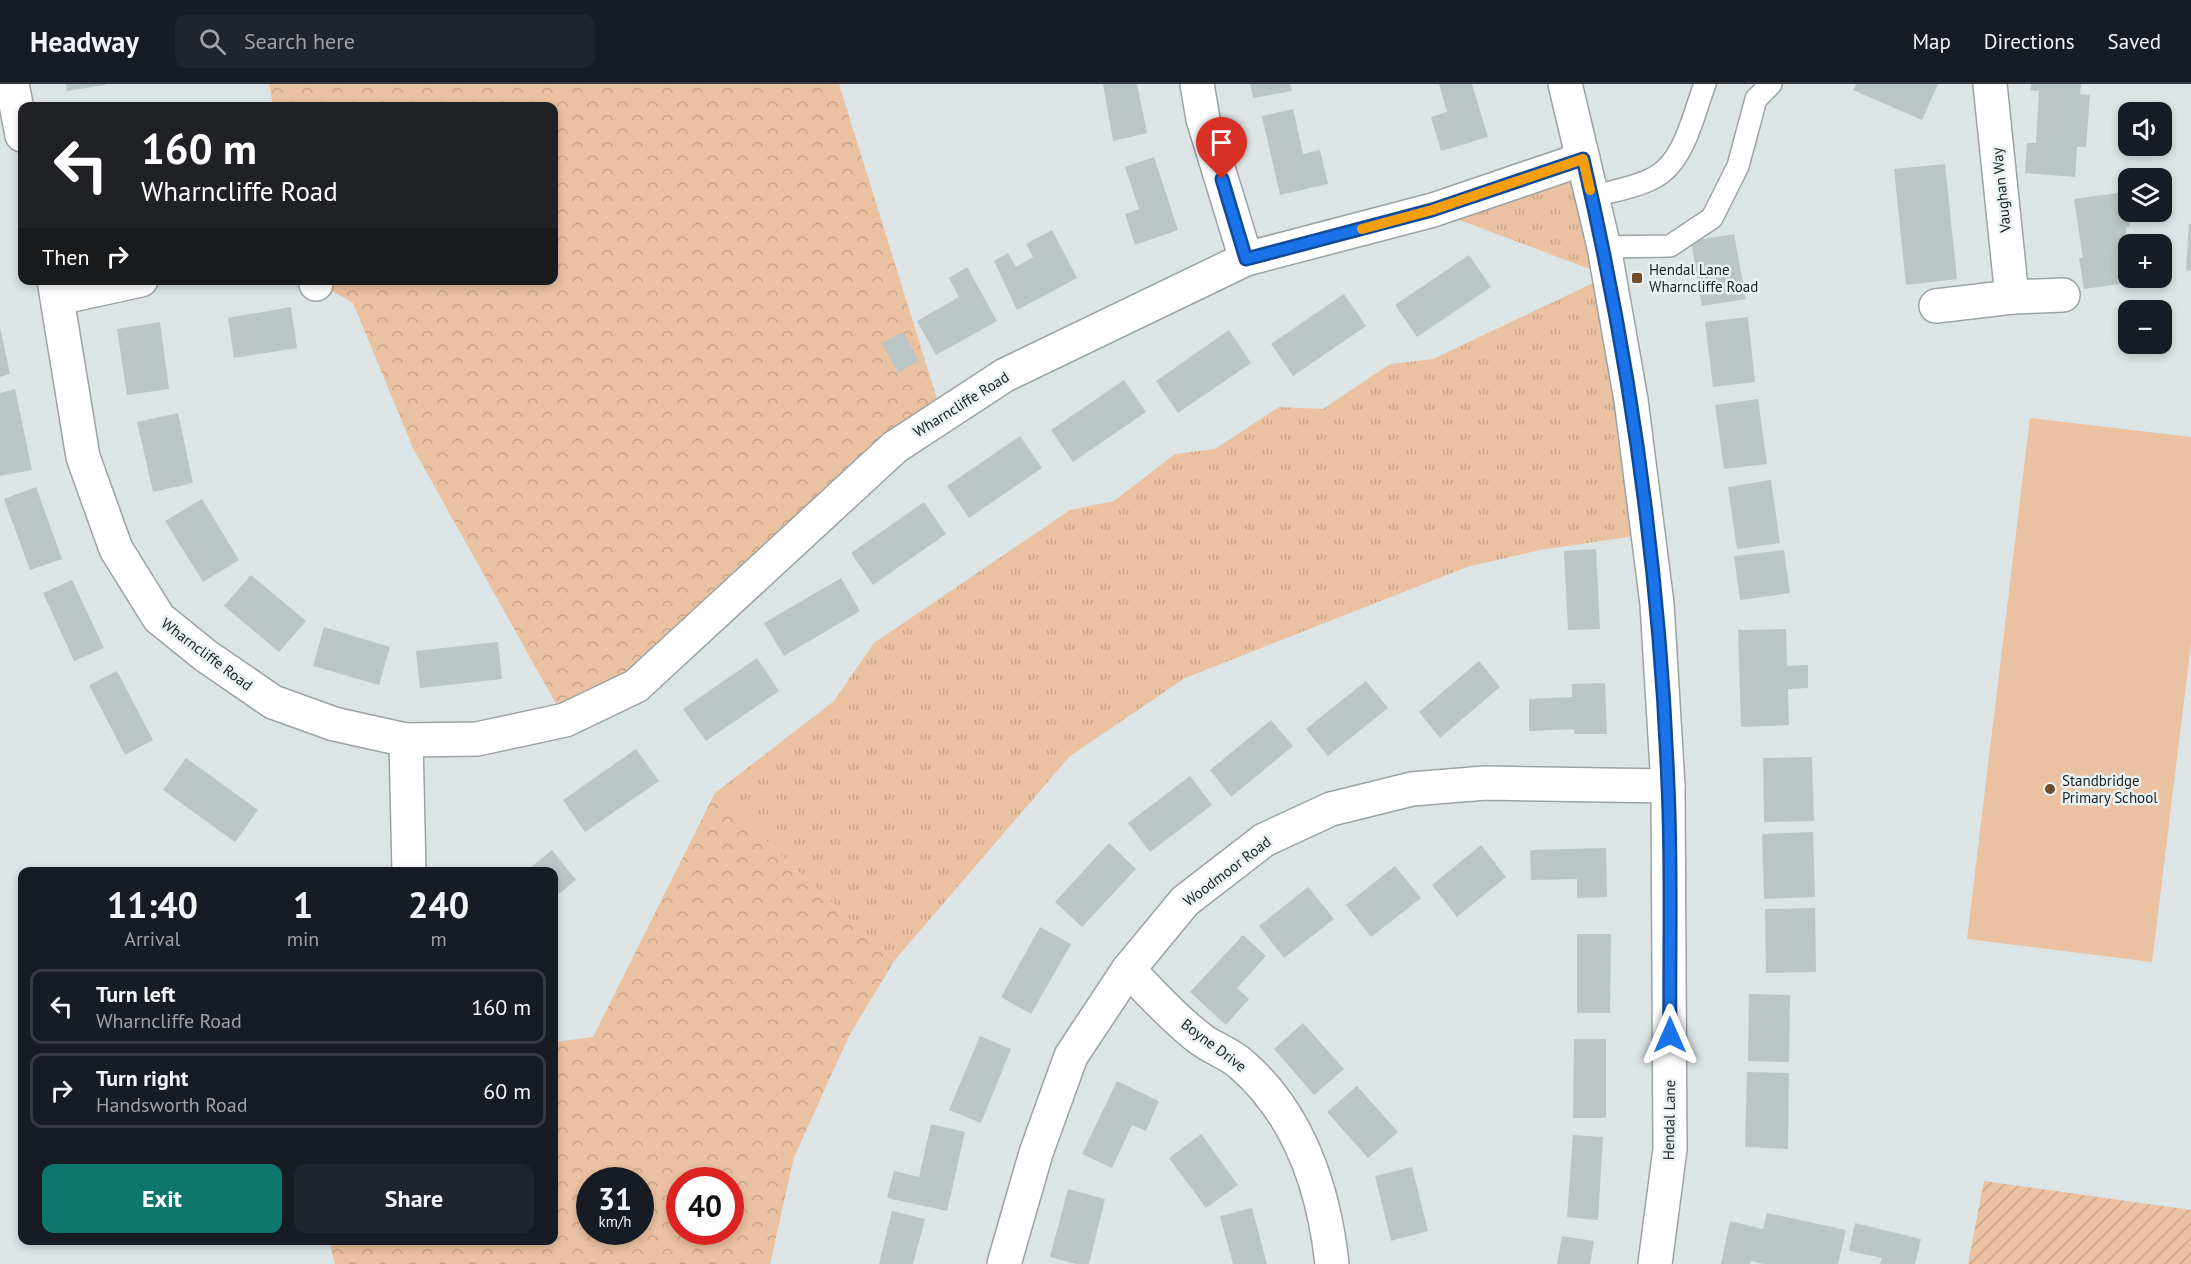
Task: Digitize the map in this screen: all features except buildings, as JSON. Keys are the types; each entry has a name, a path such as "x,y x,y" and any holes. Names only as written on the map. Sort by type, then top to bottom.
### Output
{"street":[{"path":"12,84 18,115"},
{"path":"1197,84 1203,119 1246,259"},
{"name":"Hendal Lane","path":"1565,84 1604,247 1631,400 1657,604 1668,786 1670,1149 1655,1264"},
{"name":"Vaughan Way","path":"1990,84 2012,297"},
{"name":"Wharncliffe Road","path":"94,285 56,289 82,457 116,549 159,618 206,656 273,702 334,724 406,740 477,740 565,720 636,686 895,447 1005,375 1246,259 1432,210 1583,159"},
{"path":"1935,306 2012,297 2063,295"},
{"path":"406,740 409,867"},
{"name":"Woodmoor Road","path":"1004,1264 1036,1153 1071,1056 1128,970 1185,901 1264,840 1331,809 1412,789 1485,783 1668,786"},
{"name":"Boyne Drive","path":"1128,970 1198,1038 1241,1063 1275,1100 1299,1139 1319,1190 1332,1264"}],"lane":[{"path":"1592,197 1646,180 1666,169 1681,146 1705,84"},
{"path":"1604,247 1670,246 1712,218 1737,166 1756,99 1772,84"}],"green space":[{"path":"269,84 839,84 942,415 727,601 565,720 413,448 353,303 322,285 558,285 558,102 272,102"},
{"path":"1583,159 1608,276 1433,210"},
{"path":"1608,276 1649,534 1540,550 1467,567 1185,678 1070,756 894,961 715,793 834,701 874,643 1070,510 1114,501 1175,454 1215,449 1279,407 1323,409 1390,364 1433,359"},
{"path":"2030,418 2191,437 2191,644 2152,962 1967,939"},
{"path":"715,793 894,961 849,1036 794,1157 770,1264 335,1264 330,1245 558,1245 558,1041 593,1037"},
{"path":"1984,1181 2191,1210 2191,1264 1968,1264"}],"slow traffic":[{"path":"1362,229 1432,210 1583,159 1590,190"}],"place":[{"name":"Hendal Lane Wharncliffe Road","path":"1637,278"},
{"name":"Standbridge Primary School","path":"2050,789"}],"route":[{"path":"1222,179 1246,259 1432,210 1583,159 1604,247 1631,400 1657,604 1668,786 1670,1035"}]}
